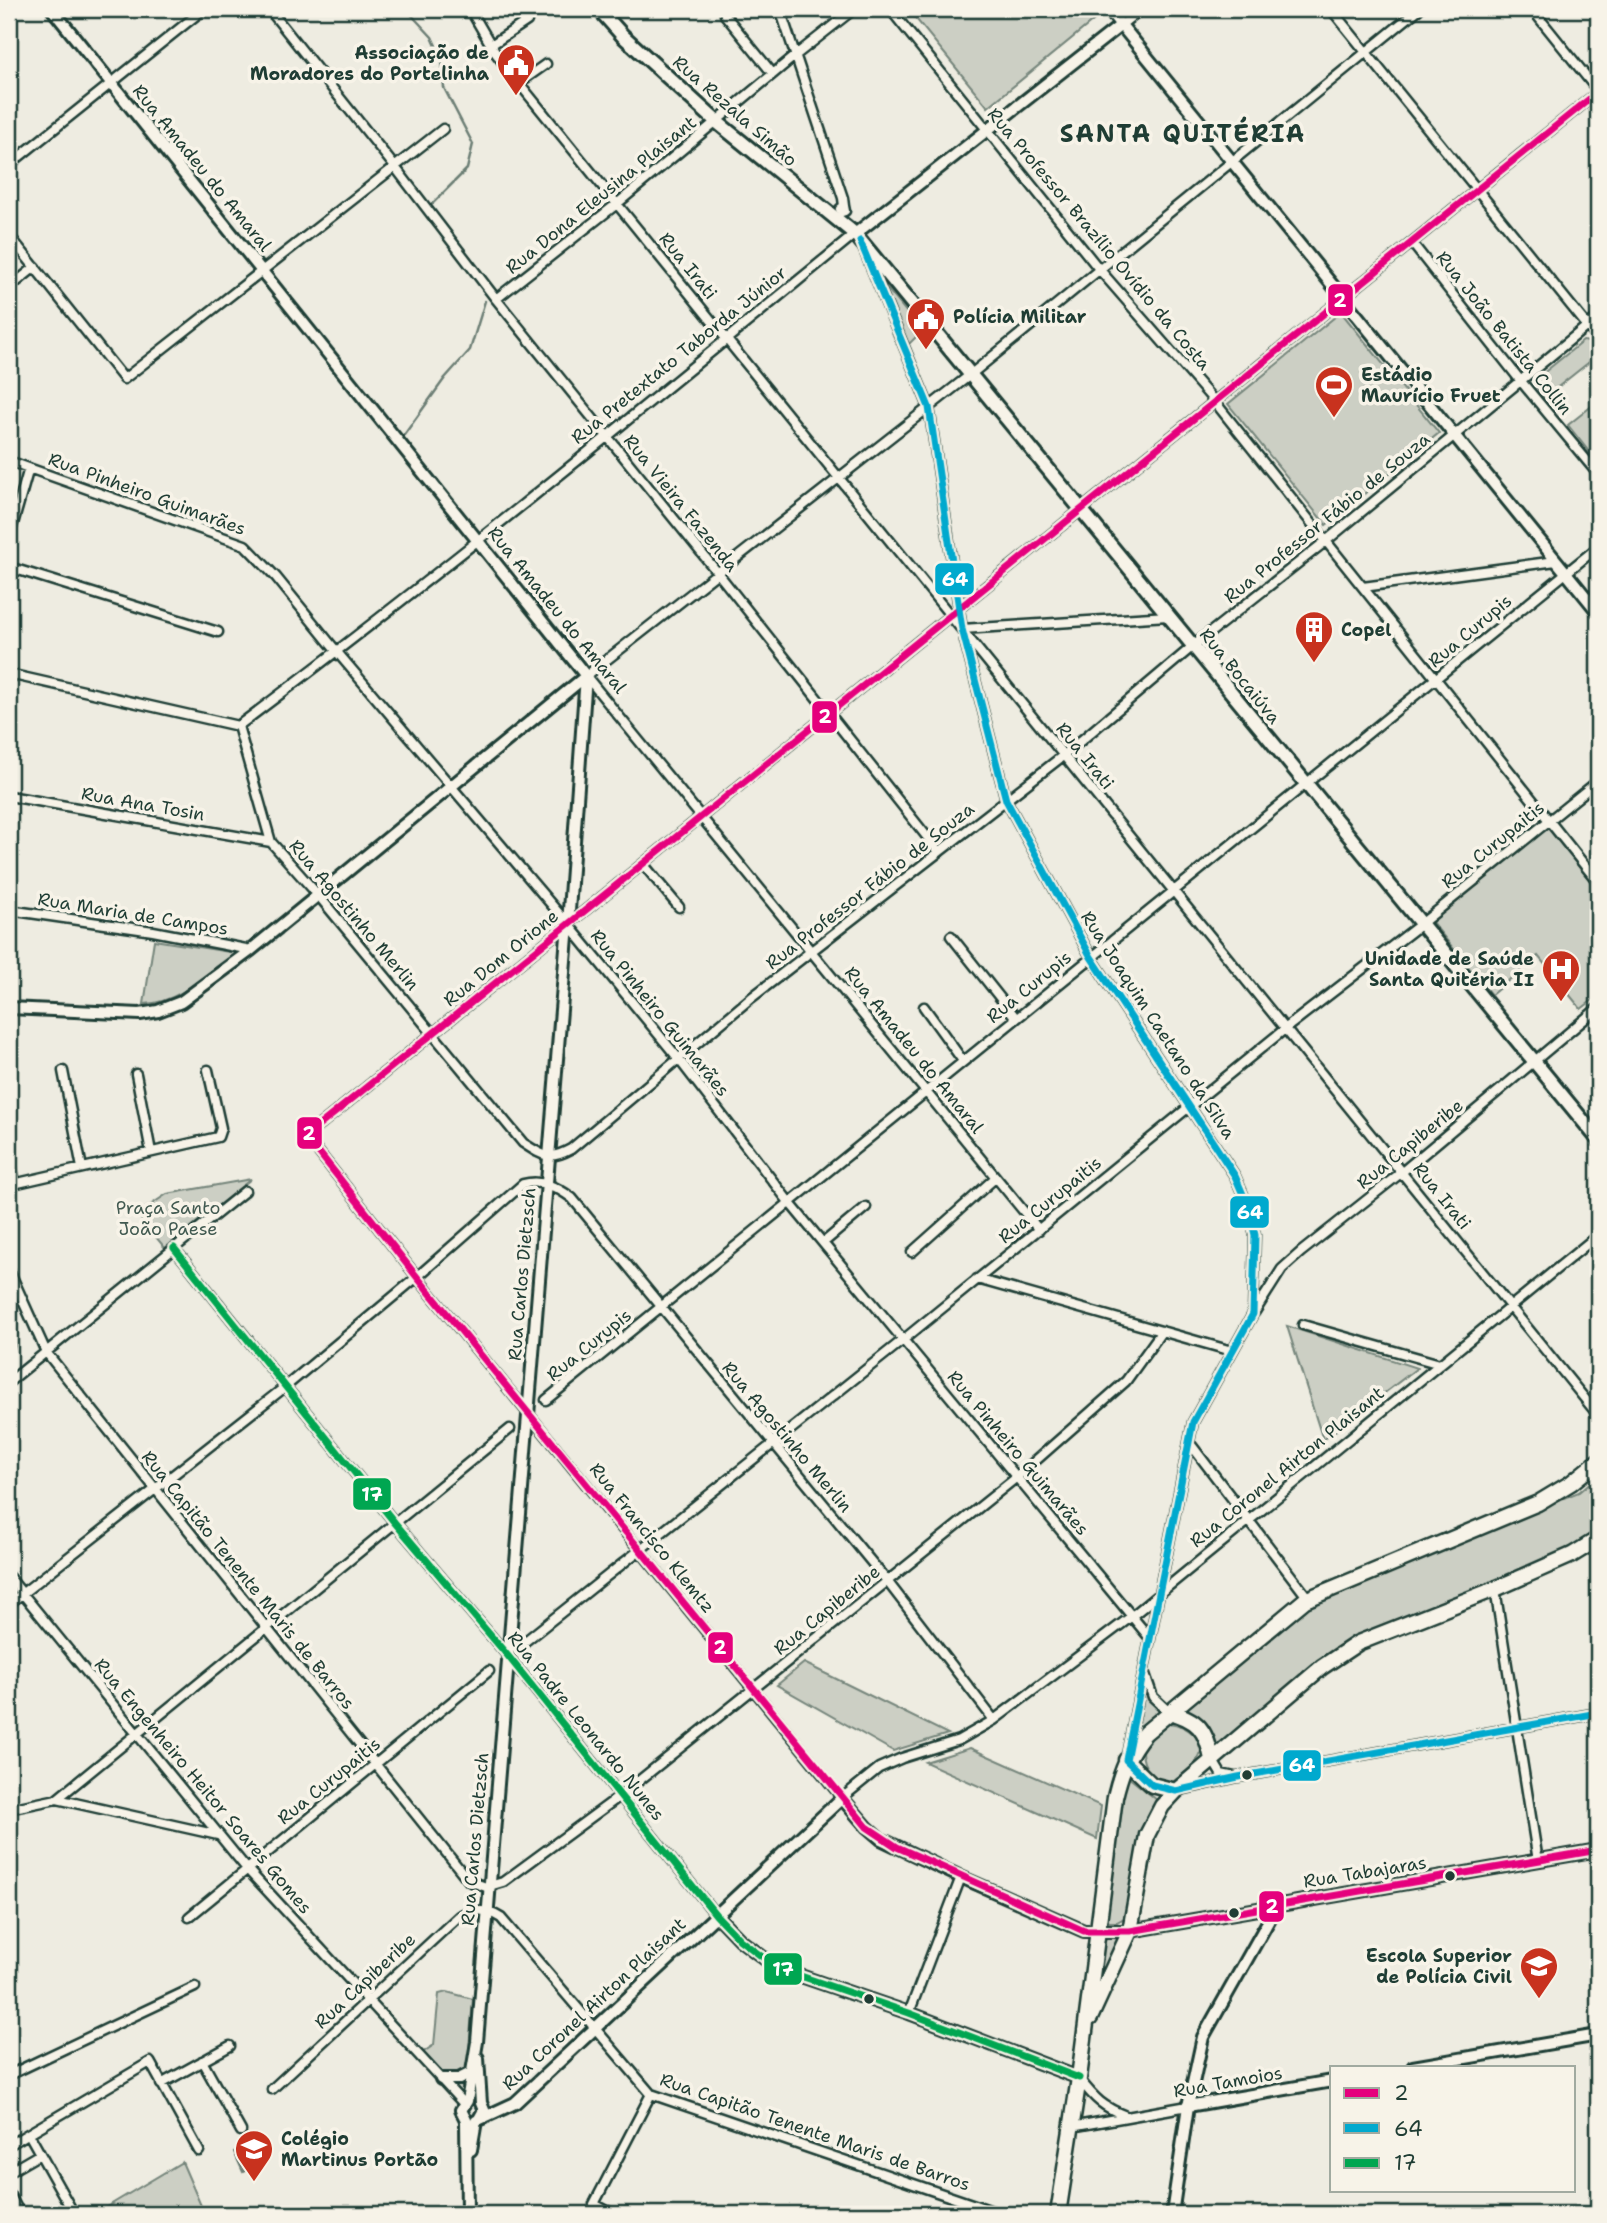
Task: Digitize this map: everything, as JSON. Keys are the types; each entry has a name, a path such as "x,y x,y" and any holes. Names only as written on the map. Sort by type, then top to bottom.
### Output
{"main road":[{"name":"Rua Rezala Simão","path":"599,9 623,36 717,121 857,238"},
{"name":"Rua Bocaiúva","path":"857,238 1598,1139"},
{"path":"1058,2214 1079,2078 1115,1797 1126,1760 1145,1732 1308,1598 1538,1503 1571,1483 1598,1461"},
{"path":"1084,2031 1130,1931 1147,1835 1162,1806 1176,1791 1338,1655 1365,1639 1495,1589 1572,1555 1598,1539"},
{"path":"1169,1712 1188,1717 1198,1724 1206,1738 1212,1759"},
{"path":"1126,1760 1152,1785 1176,1791"}],"street":[{"name":"Rua Amadeu do Amaral","path":"52,9 586,676 1039,1230"},
{"path":"9,165 204,9"},
{"name":"Rua Vieira Fazenda","path":"269,9 496,299 939,852"},
{"name":"Rua Irati","path":"470,9 491,45 519,83 1598,1415"},
{"path":"780,9 797,54 844,206"},
{"name":"Rua Dona Eleusina Plaisant","path":"496,299 618,203 854,9"},
{"name":"Rua Professor Brazílio Ovídio da Costa","path":"890,9 1099,269 1214,402 1598,882"},
{"path":"1108,9 1598,612"},
{"name":"Rua Pretextato Taborda Júnior","path":"237,726 479,541 606,436 1141,9"},
{"path":"1331,9 1598,339"},
{"path":"9,1008 140,1014 158,1011 181,1002 251,950 586,676 970,375 1419,9"},
{"path":"1532,9 1598,92"},
{"path":"725,15 773,74"},
{"path":"491,45 527,22"},
{"path":"519,83 546,64"},
{"name":"Rua Dom Orione","path":"306,1136 1598,92"},
{"path":"9,235 124,379 264,272 443,129"},
{"name":"Rua Joaquim Caetano da Silva","path":"857,238 929,407 962,629 1006,800 1091,957 1235,1176 1248,1206 1255,1235 1253,1314 1193,1422 1126,1760"},
{"name":"Rua João Batista Collin","path":"1412,243 1598,474"},
{"path":"9,288 35,267"},
{"name":"Rua Professor Fábio de Souza","path":"549,1157 571,1149 678,1058 1064,755 1193,646 1326,541 1598,317"},
{"name":"Rua Pinheiro Guimarães","path":"9,461 245,545 276,577 568,924 678,1058 789,1202 1149,1637"},
{"path":"9,538 29,468"},
{"name":"Rua Curupis","path":"546,1400 1598,547"},
{"path":"1363,587 1556,561"},
{"path":"9,567 218,632"},
{"path":"962,629 1168,616"},
{"path":"9,674 237,726"},
{"name":"Rua Carlos Dietzsch","path":"474,2120 462,2114 477,2042 586,676"},
{"name":"Rua Agostinho Merlin","path":"237,726 271,842 523,1143 549,1157"},
{"name":"Rua Curupaitis","path":"523,1643 903,1340 1286,1028 1421,924 1598,781"},
{"name":"Rua Ana Tosin","path":"9,796 271,842"},
{"path":"644,865 679,907"},
{"name":"Rua Maria de Campos","path":"9,910 153,931 251,950"},
{"path":"951,936 1016,1018"},
{"path":"924,1007 963,1061"},
{"name":"Rua Capiberibe","path":"1253,1314 1282,1269 1598,1008"},
{"path":"9,1154 12,1184 218,1137 221,1128 208,1070"},
{"path":"63,1071 82,1168"},
{"path":"136,1074 151,1152"},
{"name":"Rua Francisco Klemtz","path":"306,1136 417,1277 867,1827 881,1839 961,1877 1084,1931 1097,1932"},
{"path":"912,1252 995,1178"},
{"path":"9,1604 285,1387 523,1184 547,1184"},
{"name":"Rua Agostinho Merlin","path":"547,1184 572,1198 887,1581 994,1720"},
{"path":"9,1382 245,1191"},
{"path":"823,1243 866,1207"},
{"name":"Rua Coronel Airton Plaisant","path":"474,2120 515,2103 842,1798 879,1768 959,1740 994,1720 1132,1616 1598,1235"},
{"name":"Rua Padre Leonardo Nunes","path":"174,1248 395,1523 508,1656 716,1915 740,1940 769,1962 789,1972 909,2013 1079,2078"},
{"name":"Rua Capitão Tenente Maris de Barros","path":"9,1270 13,1291 46,1352 469,1881 489,1887"},
{"path":"977,1279 1232,1351"},
{"path":"1303,1325 1440,1364"},
{"name":"Rua Capiberibe","path":"489,1887 503,1882 620,1796 1017,1477 1126,1381 1161,1331"},
{"name":"Rua Irati","path":"1586,1398 1598,1403"},
{"path":"57,1799 510,1429"},
{"path":"1189,1442 1308,1598"},
{"name":"Rua Engenheiro Heitor Soares Gomes","path":"9,1577 247,1869 465,2102"},
{"path":"1495,1589 1538,1861"},
{"name":"Rua Joaquim Caetano da Silva","path":"1144,1667 1153,1697 1169,1712"},
{"name":"Rua Curupaitis","path":"189,1917 489,1671"},
{"path":"1176,1791 1238,1777 1598,1713"},
{"path":"1212,1759 1222,1774 1238,1777"},
{"path":"9,1809 57,1799 219,1835"},
{"name":"Rua Tabajaras","path":"1097,1932 1130,1931 1598,1850"},
{"path":"909,2013 961,1877"},
{"path":"1172,2214 1188,2106 1203,2037 1278,1904"},
{"name":"Rua Capiberibe","path":"272,2089 459,1916 470,1911 487,1911"},
{"name":"Rua Capitão Tenente Maris de Barros","path":"487,1911 501,1918 651,2094 1001,2214"},
{"path":"9,2075 195,1987"},
{"path":"1419,2066 1598,2035"},
{"name":"Rua Carlos Dietzsch","path":"467,2214 467,2177 474,2120 483,2113 477,2042"},
{"path":"161,2084 230,2046"},
{"path":"202,2061 242,2131"},
{"path":"9,2145 150,2063 198,2151"},
{"path":"441,2079 459,2080 471,2073"},
{"path":"1079,2078 1095,2100 1129,2117"},
{"name":"Rua Tamoios","path":"1071,2127 1330,2081"},
{"path":"613,2214 594,2204 651,2094"},
{"path":"465,2102 474,2099 481,2104"},
{"name":"Rua Coronel Airton Plaisant","path":"481,2104 505,2108"},
{"path":"29,2134 74,2214"},
{"path":"9,2172 40,2154"},
{"path":"9,2194 20,2214"}],"green space":[{"path":"908,9 1093,9 1099,16 988,107"},
{"path":"881,281 922,331 907,346"},
{"name":"Estádio Maurício Fruet","path":"1341,312 1439,433 1326,525 1228,404"},
{"path":"1583,341 1589,342 1598,355 1544,398 1535,385 1536,379"},
{"path":"1598,401 1598,463 1568,425"},
{"path":"1547,827 1598,891 1598,996 1581,1009 1538,956 1491,995 1431,921"},
{"path":"154,940 236,953 181,993 144,1004"},
{"name":"Praça Santo João Paese","path":"251,1179 165,1248 137,1214 167,1194"},
{"path":"1287,1326 1417,1368 1323,1440"},
{"path":"1598,1476 1598,1531 1586,1540 1486,1589 1348,1643 1214,1748 1181,1710 1304,1607 1329,1593 1579,1492"},
{"path":"804,1663 948,1734 893,1751 777,1685"},
{"path":"1144,1685 1151,1700 1161,1711 1134,1735"},
{"path":"1169,1723 1193,1734 1198,1739 1201,1750 1194,1764 1173,1782 1155,1777 1146,1768 1142,1755 1142,1748 1148,1739"},
{"path":"970,1748 1101,1806 1097,1839 925,1762"},
{"path":"1127,1776 1157,1800 1144,1823 1124,1918 1109,1922 1105,1917 1109,1902 1107,1900 1121,1795"},
{"path":"1121,1937 1091,2005 1100,1938"},
{"path":"447,1992 473,1999 465,2099 422,2053 434,2045 439,1994"},
{"path":"182,2162 202,2208 191,2214 95,2214"}],"shaded area":[{"path":"246,2145 256,2164 243,2172 234,2152"}],"waterway":[{"path":"406,9 432,37 442,59 444,88 473,144 467,169 432,204"},
{"path":"404,435 445,378 470,350 485,301"}],"transit line":[{"name":"2","path":"1598,92 306,1136 417,1277 867,1827 897,1847 1084,1931 1130,1931 1598,1850"},
{"name":"64","path":"860,241 929,407 962,629 1006,800 1091,957 1235,1176 1248,1206 1255,1235 1253,1314 1193,1422 1126,1760 1152,1785 1176,1791 1238,1777 1598,1713"},
{"name":"17","path":"174,1248 395,1523 508,1656 716,1915 740,1940 769,1962 789,1972 909,2013 1079,2078"}],"place":[{"name":"Associação de Moradores do Portelinha","path":"516,97"},
{"name":"Polícia Militar","path":"926,351"},
{"name":"Estádio Maurício Fruet","path":"1334,419"},
{"name":"Copel","path":"1314,664"},
{"name":"Unidade de Saúde Santa Quitéria II","path":"1561,1003"},
{"name":"Escola Superior de Polícia Civil","path":"1539,2000"},
{"name":"Colégio Martinus Portão","path":"254,2183"}],"district":[{"name":"SANTA QUITÉRIA","path":"1183,134"}]}
